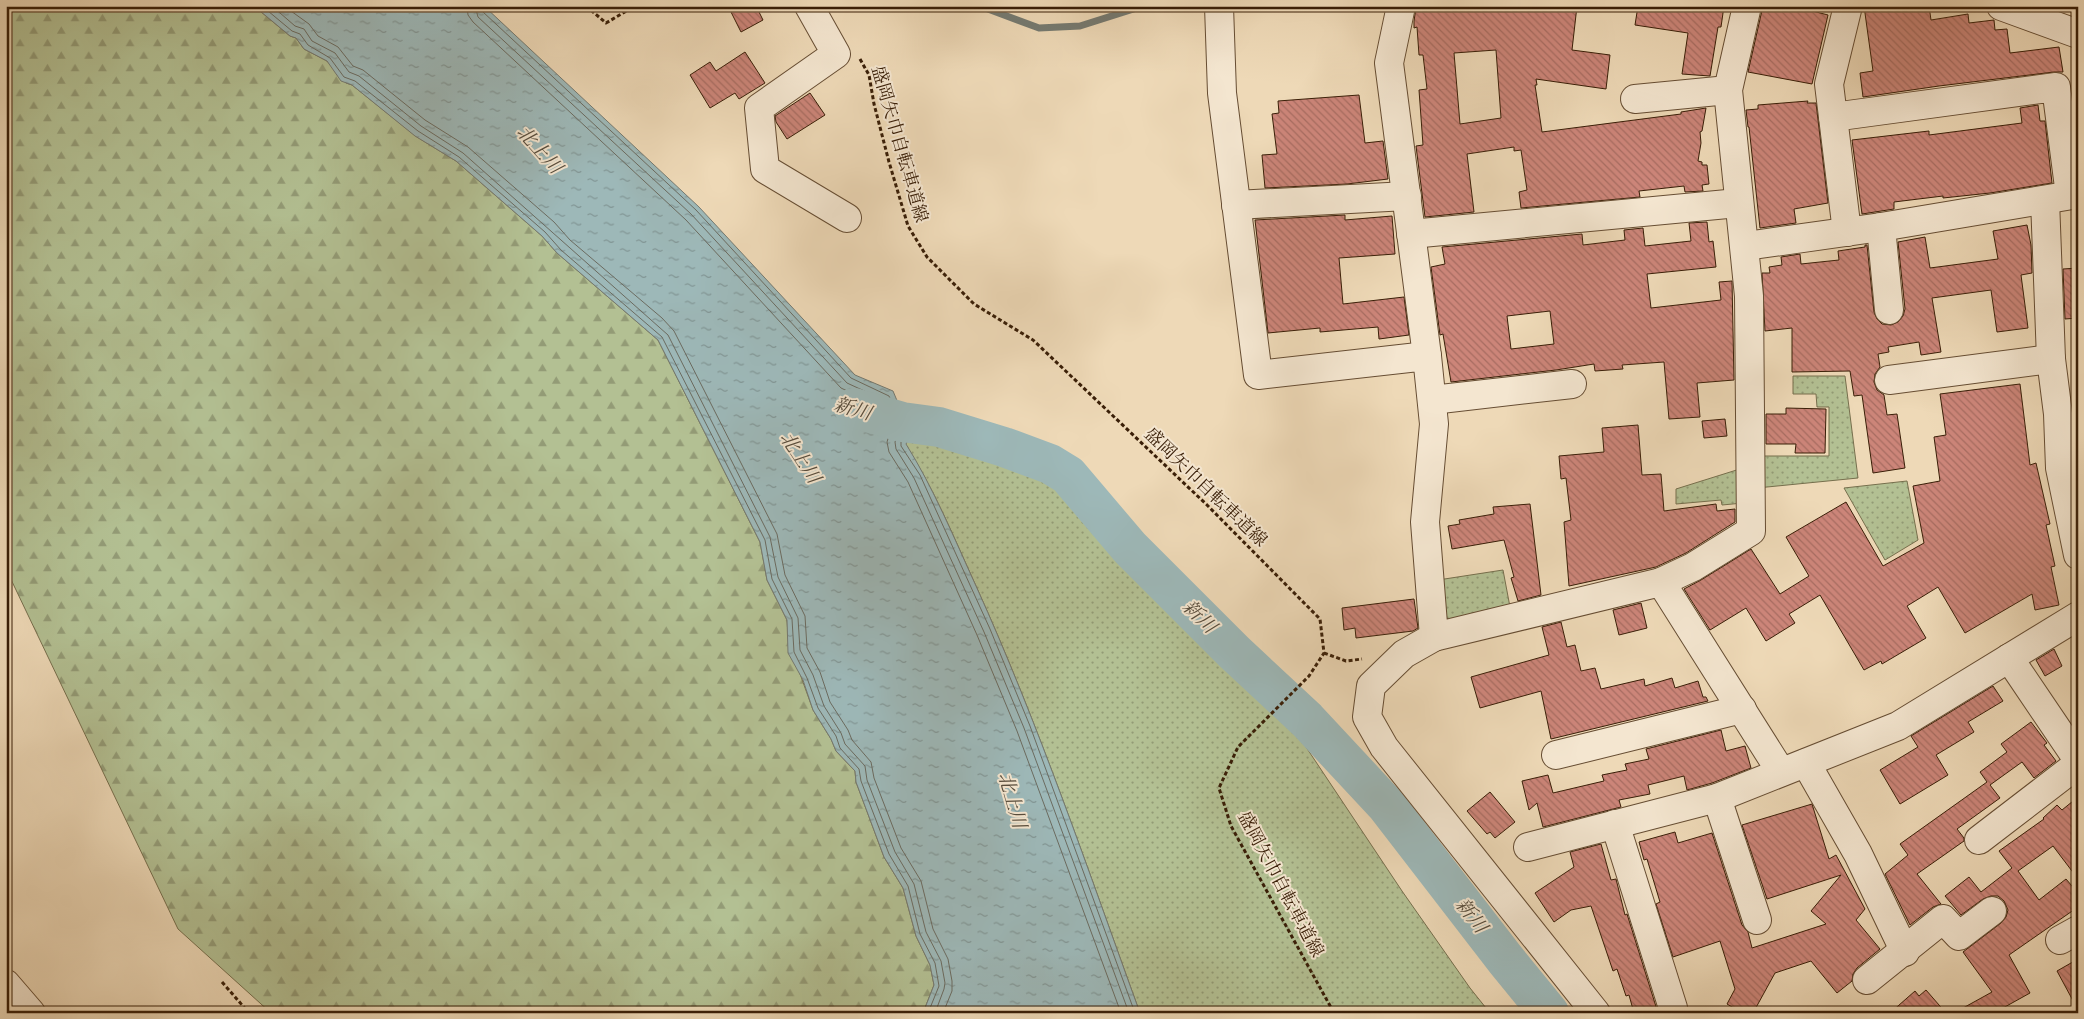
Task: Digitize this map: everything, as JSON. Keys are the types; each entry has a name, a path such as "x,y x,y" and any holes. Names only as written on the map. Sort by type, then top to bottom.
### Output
{"street":[{"path":"809,6 836,54 759,108 765,169 847,218"},
{"path":"1219,6 1222,94 1258,375 1427,356"},
{"path":"1401,6 1389,63 1412,234 1434,424 1425,522 1434,637"},
{"path":"1596,1013 1384,747 1367,717 1371,686 1404,654 1434,637 1661,582 1693,567 1751,531 1749,296 1746,246 1738,203 1728,90 1747,6"},
{"path":"1847,232 1829,84 1848,6"},
{"path":"2001,6 2066,22"},
{"path":"1833,116 2056,87 2064,196 2051,359 2068,414 2060,468 2078,555"},
{"path":"1635,99 1728,90"},
{"path":"1236,205 1406,196"},
{"path":"1746,246 1881,227 2064,196"},
{"path":"1412,234 1738,203"},
{"path":"1881,227 1889,310"},
{"path":"1889,380 2051,359"},
{"path":"1432,400 1572,384"},
{"path":"1661,582 1742,709 1794,767 1858,854 1905,952"},
{"path":"1528,847 1717,798 1898,726 2078,616"},
{"path":"2010,658 2078,760"},
{"path":"1556,755 1742,709"},
{"path":"1979,840 2078,764"},
{"path":"1717,798 1756,920"},
{"path":"1615,824 1673,1008"},
{"path":"1867,980 1905,952 1943,919 1959,936 1992,911"},
{"path":"6,984 31,1013"}],"path":[{"path":"586,6 606,23 635,6"},
{"name":"盛岡矢巾自転車道線","path":"860,58 869,75 874,104 908,226 927,257 974,304 1033,340 1207,505 1320,619 1324,653 1309,676 1238,747 1219,788 1231,826 1334,1013"},
{"path":"222,982 249,1013"}],"green space":[{"path":"6,6 254,6 290,36 296,38 304,49 327,61 346,83 352,85 417,137 456,161 542,236 557,253 658,340 760,542 767,580 787,620 788,635 813,710 831,739 836,751 855,771 856,782 884,857 903,888 916,936 930,965 934,985 923,1013 271,1013 178,929 6,569"},
{"path":"1793,376 1845,376 1858,478 1757,488 1757,456 1829,456 1829,407 1817,407 1816,394 1793,394"},
{"path":"911,434 1002,464 1054,487 1211,651 1304,744 1402,891 1470,988 1490,1013 1140,1013 1021,691 943,514 905,444"},
{"path":"1743,468 1743,503 1722,505 1721,500 1676,504 1676,489"},
{"path":"1907,481 1918,540 1885,560 1844,488"},
{"path":"1503,570 1510,607 1448,620 1441,617 1438,580"}],"water":[{"name":"北上川","path":"254,6 484,6 699,207 855,375 893,391 911,434 906,444 926,478 943,514 1021,691 1140,1013 923,1013 934,985 930,965 916,936 903,888 884,857 856,782 855,771 836,751 831,739 813,710 803,680 788,653 787,620 767,580 760,542 658,340 557,253 542,236 456,161 415,136 352,85 341,81 327,61 304,49 296,38 290,36"}],"building":[{"path":"728,6 756,6 763,20 741,32"},
{"path":"1438,6 1577,6 1572,50 1610,55 1606,89 1536,79 1537,85 1535,85 1542,132 1681,114 1681,112 1706,108 1702,131 1700,132 1701,143 1698,161 1702,162 1702,165 1707,165 1709,184 1702,185 1703,191 1685,192 1684,186 1639,191 1640,197 1521,208 1519,192 1527,190 1521,150 1514,151 1514,147 1467,154 1474,212 1425,217 1416,146 1423,145 1419,90 1427,89 1423,55 1419,55 1417,27 1414,28 1416,8","holes":["1496,50 1501,118 1460,124 1454,53"]},
{"path":"1638,6 1724,6 1721,27 1718,27 1710,76 1682,74 1688,33 1635,25"},
{"path":"1763,6 1793,6 1828,15 1812,84 1748,72"},
{"path":"1864,6 1896,6 1895,10 1929,6 1931,20 1968,14 1969,23 1994,20 1995,30 2007,29 2010,53 2059,47 2063,72 1863,97 1860,73 1873,71"},
{"path":"745,52 765,83 739,99 735,93 710,108 690,75 710,62 716,71"},
{"path":"810,93 825,115 787,139 776,122 775,116"},
{"path":"1359,95 1365,143 1383,141 1388,179 1347,184 1265,188 1262,155 1277,154 1272,114 1279,113 1278,101"},
{"path":"1808,101 1807,103 1816,103 1828,203 1794,209 1796,223 1760,228 1746,110 1758,109 1758,105"},
{"path":"2038,105 2040,121 2045,121 2052,183 1990,193 1894,202 1894,209 1862,214 1852,140 1929,131 1929,135 2022,123 2020,108"},
{"path":"1345,215 1345,220 1392,216 1395,254 1339,258 1343,304 1404,297 1409,335 1379,339 1378,327 1320,332 1320,328 1268,333 1255,220"},
{"path":"1707,222 1709,242 1713,241 1716,267 1647,274 1651,308 1721,300 1719,282 1732,281 1734,380 1697,383 1700,417 1669,419 1664,362 1622,365 1623,369 1595,371 1594,364 1451,382 1443,334 1440,335 1431,267 1445,264 1442,247 1582,234 1583,245 1625,240 1624,230 1643,228 1645,246 1691,241 1689,223","holes":["1550,311 1554,344 1511,349 1507,316"]},
{"path":"2027,225 2031,245 2032,273 2021,275 2028,328 1997,332 1991,290 1932,298 1941,352 1921,355 1919,342 1888,347 1889,352 1878,354 1880,367 1875,374 1874,382 1877,390 1884,395 1887,415 1897,414 1905,468 1873,473 1862,395 1854,396 1850,371 1792,372 1792,328 1765,331 1762,273 1770,273 1769,267 1782,265 1781,257 1800,254 1801,264 1839,260 1838,251 1865,247 1867,245 1874,312 1882,324 1891,325 1898,322 1903,316 1905,309 1898,242 1925,237 1930,268 1998,259 1993,231"},
{"path":"2078,268 2078,318 2065,319 2063,269"},
{"path":"2020,384 2030,465 2036,463 2050,524 2046,525 2055,566 2051,567 2059,605 2035,610 2032,594 1965,633 1938,587 1907,606 1926,638 1882,664 1881,661 1864,670 1820,595 1789,614 1795,623 1766,641 1746,608 1710,630 1684,589 1751,549 1780,594 1809,576 1786,537 1846,502 1883,566 1924,543 1913,486 1940,481 1934,437 1946,435 1940,394"},
{"path":"1786,408 1826,409 1825,453 1795,453 1796,444 1766,444 1766,414 1786,414"},
{"path":"1725,419 1727,436 1704,438 1702,421"},
{"path":"1638,425 1642,475 1661,474 1664,511 1716,504 1717,511 1735,509 1735,522 1686,553 1656,567 1569,586 1564,522 1571,520 1566,478 1561,479 1559,456 1604,452 1602,428"},
{"path":"1530,504 1541,595 1518,601 1511,578 1514,577 1504,540 1452,549 1448,526 1460,524 1459,520 1494,514 1493,507"},
{"path":"1414,599 1418,628 1413,631 1356,638 1355,628 1344,630 1342,608"},
{"path":"1641,603 1647,628 1619,635 1613,610"},
{"path":"1561,622 1567,647 1575,645 1581,671 1595,668 1601,689 1644,679 1645,686 1672,678 1675,688 1698,681 1703,697 1706,697 1708,701 1551,739 1541,691 1480,708 1471,677 1549,655 1542,627"},
{"path":"2054,649 2062,666 2045,676 2036,660"},
{"path":"1993,686 2003,701 1968,722 1974,732 1936,755 1948,775 1900,804 1880,770 1918,747 1911,736"},
{"path":"2031,722 2047,743 2044,745 2056,761 2034,778 2022,762 1990,785 2000,798 1957,829 1964,838 1964,841 1917,874 1941,904 1933,907 1910,925 1885,874 1908,855 1900,844 1987,782 1980,772 2007,752 2001,744"},
{"path":"1721,730 1726,751 1745,746 1751,768 1712,783 1687,790 1684,776 1648,785 1650,794 1619,800 1621,807 1543,827 1537,803 1529,810 1522,781 1548,775 1553,793 1604,781 1602,775 1627,770 1625,764 1649,759 1646,749"},
{"path":"1490,792 1515,822 1495,838 1490,832 1487,834 1467,811"},
{"path":"2078,797 2078,879 2053,846 2018,871 2039,900 2066,879 2078,893 2078,907 2009,955 2030,993 1994,1013 1954,1013 1992,992 1963,952 2001,923 2006,917 2008,910 2004,901 1998,896 1991,896 1983,899 1961,915 1945,896 1969,877 1981,892 2012,868 1999,851 2044,819 2057,805 2062,810"},
{"path":"1812,804 1829,859 1836,855 1865,909 1856,920 1880,949 1857,968 1853,974 1852,981 1837,993 1811,961 1775,973 1753,1013 1742,1013 1727,1004 1735,989 1720,941 1673,957 1656,904 1660,902 1647,859 1644,860 1639,842 1675,832 1678,843 1712,833 1742,925 1748,932 1752,948 1826,924 1811,911 1841,875 1767,899 1742,825"},
{"path":"1601,844 1611,880 1616,879 1625,915 1627,914 1658,1013 1634,1013 1629,995 1626,996 1617,969 1613,971 1591,906 1571,910 1554,922 1535,893 1574,867 1570,852"},
{"path":"2078,959 2078,1010 2057,971"},
{"path":"1926,990 1946,1013 1890,1013 1915,991 1919,996"}],"waterway":[{"path":"980,6 1039,28 1080,26 1143,6"},
{"name":"新川","path":"854,408 902,422 939,427 1004,447 1050,464 1068,475 1130,548 1234,652 1307,720 1387,806 1549,1013"}]}
